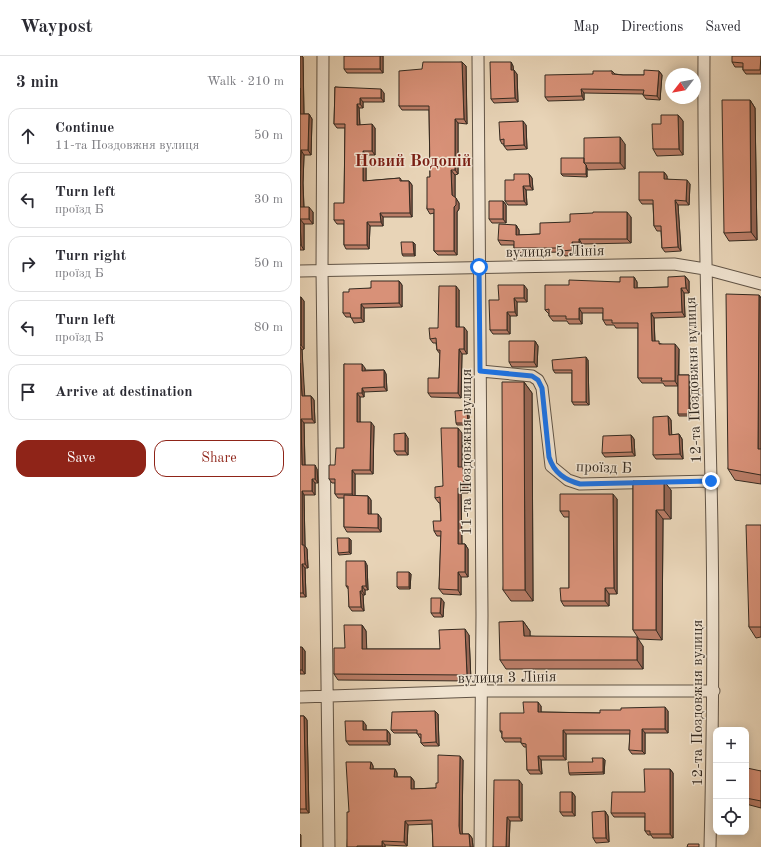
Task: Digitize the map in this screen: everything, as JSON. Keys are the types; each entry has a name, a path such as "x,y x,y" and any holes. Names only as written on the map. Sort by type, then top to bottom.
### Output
{"street":[{"path":"323,56 322,270 329,847"},
{"name":"11-та Поздовжня вулиця","path":"478,56 482,607 480,847"},
{"name":"12-та Поздовжня вулиця","path":"704,56 705,269 711,481 714,691 710,847"},
{"name":"вулиця 5 Лінія","path":"300,271 674,264 705,269 761,284"},
{"name":"проїзд Б","path":"480,371 532,376 538,380 542,388 549,457 552,466 568,480 580,484 711,481"},
{"name":"вулиця 3 Лінія","path":"300,697 481,692 714,691"}],"building":[{"path":"344,56 380,56 380,69 344,69"},
{"path":"732,56 761,56 760,70 743,70 743,63 732,62"},
{"path":"423,62 462,62 464,119 455,119 455,170 451,170 452,195 456,198 456,205 454,207 454,251 434,251 434,209 427,209 427,177 430,177 429,106 399,106 399,71 422,69"},
{"path":"490,62 511,62 511,70 514,70 515,98 491,99"},
{"path":"644,70 659,71 657,96 643,95 644,90 581,89 582,96 545,97 545,75 593,74 593,71 612,71 612,74 644,75"},
{"path":"335,87 381,89 381,98 360,98 360,104 357,104 357,125 372,124 372,151 363,151 363,181 400,178 400,181 409,181 410,213 380,213 381,222 367,222 367,245 344,245 344,220 334,220 334,203 344,203 345,124 334,124"},
{"path":"722,100 750,100 751,232 724,233"},
{"path":"300,114 309,114 308,150 301,150 300,171"},
{"path":"661,115 678,115 679,149 653,149 652,124 661,124"},
{"path":"523,121 524,145 504,146 504,139 500,140 499,122"},
{"path":"620,137 620,163 584,163 584,138"},
{"path":"561,158 584,158 586,174 561,174"},
{"path":"639,172 664,172 664,179 687,180 686,201 675,200 678,247 662,248 661,226 654,226 653,200 639,200"},
{"path":"514,174 529,174 530,186 523,186 524,201 505,201 505,180 514,180"},
{"path":"489,201 503,201 503,219 489,219"},
{"path":"300,207 309,207 309,219 300,219"},
{"path":"627,212 627,239 579,239 579,242 572,242 572,250 561,251 561,248 514,248 514,241 498,240 499,224 516,225 516,235 540,234 540,223 570,222 570,214"},
{"path":"300,219 301,245 300,245"},
{"path":"401,242 413,242 414,254 402,254"},
{"path":"685,276 686,288 681,288 682,312 651,313 652,341 659,341 659,344 675,344 675,381 661,381 662,378 638,378 638,323 612,323 612,320 603,320 603,308 579,308 579,319 566,319 566,316 549,316 549,309 545,310 545,285 569,285 569,280 620,282 620,277 634,277 634,288 668,287 668,277"},
{"path":"371,281 399,281 399,303 361,304 361,318 351,318 350,313 343,313 343,292 349,292 349,289 371,288"},
{"path":"498,285 524,285 524,298 514,298 515,312 507,312 507,330 490,330 489,300 499,300"},
{"path":"439,286 456,286 456,327 464,327 464,349 459,349 458,393 428,393 428,378 439,378 440,350 437,350 436,338 430,339 429,328 438,328"},
{"path":"726,294 759,295 758,449 761,449 761,475 728,469"},
{"path":"301,297 301,345 300,345"},
{"path":"509,341 535,341 534,362 509,362"},
{"path":"586,357 586,402 572,402 572,370 553,370 552,360"},
{"path":"300,363 302,396 311,396 312,419 301,419 302,465 315,465 315,479 312,479 312,491 302,491 302,545 304,545 305,564 302,564 303,593 300,593"},
{"path":"344,364 362,364 362,371 384,370 384,387 362,388 362,393 357,393 357,422 371,422 370,470 352,470 352,494 335,494 335,479 329,479 329,465 335,465 336,448 344,448"},
{"path":"678,375 689,375 689,414 678,414"},
{"path":"502,382 524,382 525,590 503,590"},
{"path":"467,410 468,423 456,423 455,411"},
{"path":"668,416 669,435 679,434 680,454 653,455 653,417"},
{"path":"441,428 458,428 458,467 463,467 464,488 458,488 458,544 465,544 465,572 458,572 458,590 439,589 441,531 434,531 433,521 441,521 440,497 435,498 435,487 443,486"},
{"path":"405,433 405,451 394,451 394,434"},
{"path":"631,435 632,452 602,453 603,436"},
{"path":"633,481 664,481 664,510 656,510 656,630 633,630"},
{"path":"560,494 613,494 614,588 605,588 605,601 561,601 560,588 569,588 569,511 560,511"},
{"path":"344,495 368,496 368,514 378,514 378,528 344,527"},
{"path":"746,525 761,525 761,627 749,627"},
{"path":"337,538 349,538 349,552 338,553"},
{"path":"346,561 365,561 366,586 362,586 362,591 360,591 361,607 349,607 348,586 346,586"},
{"path":"397,572 409,572 409,587 397,587"},
{"path":"431,598 441,598 440,613 431,613"},
{"path":"523,621 524,636 637,637 637,660 500,660 499,622"},
{"path":"344,625 362,625 362,649 440,649 439,630 465,629 467,675 334,674 334,648 345,648"},
{"path":"300,647 302,647 302,670 300,670"},
{"path":"523,702 538,702 538,712 600,713 600,710 621,710 621,708 665,707 665,729 642,729 642,751 629,750 630,730 563,730 563,756 538,756 539,770 527,770 526,744 521,743 521,738 502,738 502,731 500,731 500,713 524,713"},
{"path":"435,711 436,742 421,743 421,734 417,734 417,730 391,730 392,712"},
{"path":"300,716 304,716 306,809 300,809"},
{"path":"345,721 363,721 363,730 387,730 387,741 346,741"},
{"path":"438,755 460,756 459,826 460,834 469,834 470,847 433,847 432,820 405,821 404,842 382,841 382,846 347,847 347,812 349,812 346,762 371,762 370,769 395,769 394,777 411,777 411,789 436,788 436,783 438,783"},
{"path":"592,758 603,758 603,772 569,773 568,762 593,762"},
{"path":"749,768 761,771 761,801 749,799"},
{"path":"644,769 670,769 670,834 650,834 650,831 645,831 645,813 611,813 612,792 645,792"},
{"path":"494,780 519,780 519,817 507,817 506,847 493,847"},
{"path":"560,792 572,792 572,812 560,812"},
{"path":"605,811 606,838 593,838 592,812"},
{"path":"688,844 699,844 699,847 687,847"}],"district":[{"name":"Новий Водопій","path":"413,160"}],"route":[{"path":"479,267 480,371 532,376 538,380 542,388 549,457 552,466 560,475 568,480 580,484 711,481"}]}
